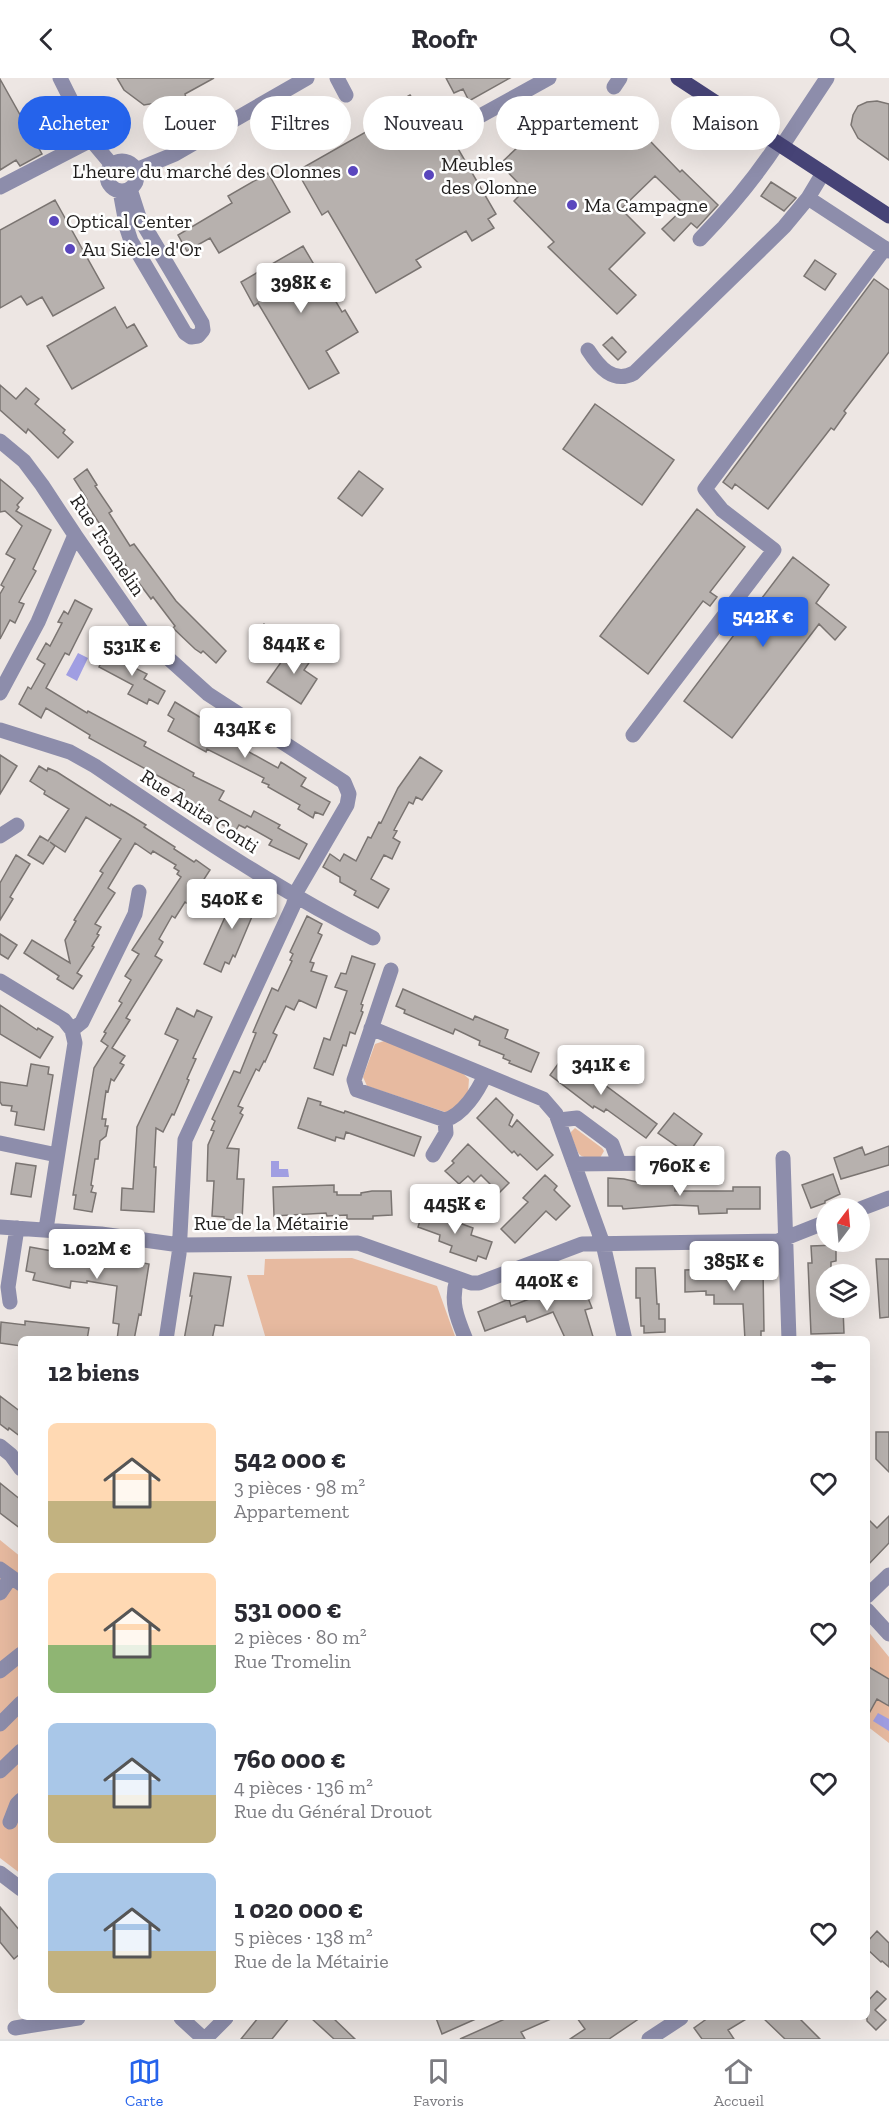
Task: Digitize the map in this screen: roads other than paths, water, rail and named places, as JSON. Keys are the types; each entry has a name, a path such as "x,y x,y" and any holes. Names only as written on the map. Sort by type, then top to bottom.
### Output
{"main road":[{"path":"678,78 705,96"},
{"path":"780,145 889,216"}],"street":[{"path":"60,78 69,96"},
{"path":"276,96 307,78"},
{"path":"337,78 346,95"},
{"path":"484,114 549,78"},
{"path":"780,145 827,78"},
{"path":"136,170 175,154 250,111"},
{"path":"0,187 72,150"},
{"path":"99,150 111,165"},
{"path":"700,239 723,216 776,150"},
{"path":"125,161 134,166 136,170 136,183 125,190 112,188 108,181 107,172 111,165 125,161"},
{"path":"588,350 599,367 612,376 627,376 634,373 784,227 808,198 823,173"},
{"path":"125,190 202,323 203,330 198,336 191,337 185,333 131,241 127,229 125,190"},
{"path":"633,735 774,550 722,510 705,489 887,250 808,198"},
{"name":"Rue Tromelin","path":"0,441 24,461 42,485 148,640 208,694 344,782 349,794 346,805 298,889 296,897"},
{"path":"0,693 38,622 75,535"},
{"name":"Rue Anita Conti","path":"0,730 70,752 296,897 373,938"},
{"path":"0,836 17,825"},
{"path":"72,1030 82,1022 135,914 139,892"},
{"path":"167,1336 180,1245 185,1140 296,897"},
{"path":"391,970 354,1080 357,1090 445,1120 453,1118 479,1090 485,1075"},
{"path":"0,981 64,1020 72,1030 75,1043 46,1229"},
{"path":"371,1028 543,1098 550,1105 559,1120 603,1244 624,1336"},
{"path":"559,1120 576,1118 612,1144 619,1163"},
{"path":"433,1155 446,1133 445,1120"},
{"path":"0,1143 57,1155"},
{"path":"783,1158 789,1336"},
{"path":"574,1164 664,1163"},
{"path":"870,1205 889,1198"},
{"name":"Rue de la Métairie","path":"0,1227 46,1229 180,1245 358,1244 457,1279 479,1283 582,1244 777,1241 816,1226"},
{"path":"10,1302 8,1287 17,1228"},
{"path":"457,1279 453,1296 454,1310 464,1336"},
{"path":"0,1446 18,1465"},
{"path":"870,1593 889,1575"},
{"path":"0,1593 11,1577"},
{"path":"870,1613 889,1634"},
{"path":"0,1671 18,1656"},
{"path":"0,1724 18,1706"},
{"path":"0,1771 18,1754"},
{"path":"10,1821 18,1802"},
{"path":"0,1873 18,1887"},
{"path":"15,2028 65,2020"},
{"path":"183,2020 204,2039 223,2020"},
{"path":"649,2039 678,2020"}],"water":[{"path":"78,653 88,658 77,681 66,675"},
{"path":"271,1161 279,1161 279,1169 288,1169 289,1177 271,1177"},
{"path":"878,1713 889,1719 889,1731 873,1721"}],"place":[{"name":"L'heure du marché des Olonnes","path":"353,171"},
{"name":"Meubles des Olonne","path":"429,175"},
{"name":"Ma Campagne","path":"572,205"},
{"name":"Optical Center","path":"54,221"},
{"name":"Au Siècle d'Or","path":"70,249"}]}
